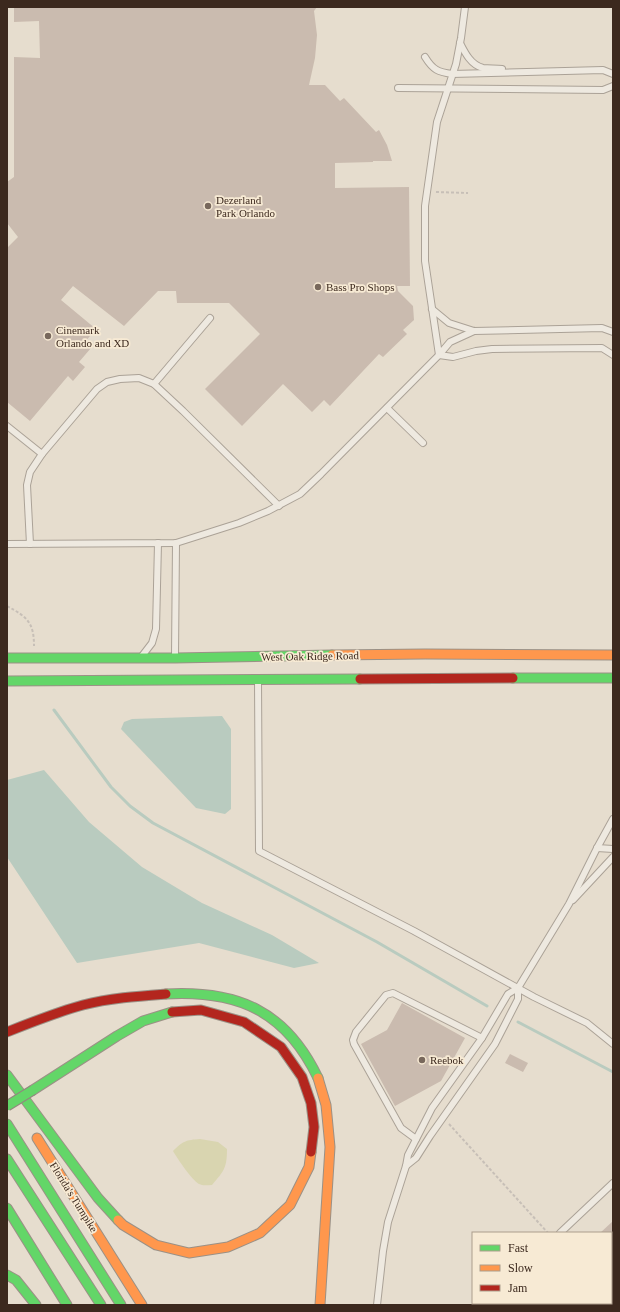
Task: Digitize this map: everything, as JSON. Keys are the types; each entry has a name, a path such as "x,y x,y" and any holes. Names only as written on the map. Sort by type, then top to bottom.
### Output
{"main road":[{"name":"West Oak Ridge Road","path":"7,658 175,658 425,654 613,655"},
{"path":"140,681 162,671 175,658"},
{"name":"West Oak Ridge Road","path":"7,681 613,678"},
{"path":"7,1032 41,1018 86,1004 167,994 202,994 236,1000 263,1012 286,1031 303,1052 318,1077 325,1097 330,1125 330,1147 320,1305"},
{"path":"7,1075 98,1198 123,1225 156,1245 188,1253 228,1247 260,1233 290,1205 310,1168 314,1127 311,1103 302,1077 281,1047 244,1022 201,1010 170,1012 143,1021 117,1036 32,1090 7,1106"},
{"path":"11,1097 20,1110"},
{"path":"7,1124 121,1305"},
{"name":"Florida's Turnpike","path":"32,1130 142,1305"},
{"path":"7,1159 101,1305"},
{"path":"7,1208 67,1305"},
{"path":"7,1275 16,1280 36,1305"}],"lane":[{"path":"439,355 425,261 425,206 437,122 448,89 460,43 465,7"},
{"path":"460,43 466,55 472,62 481,68 500,69 515,72"},
{"path":"425,57 430,66 438,71 452,74 603,70 613,74"},
{"path":"398,88 603,90 613,86"},
{"path":"432,308 449,324 474,331 602,328 613,332"},
{"path":"154,384 210,318"},
{"path":"7,544 176,543 239,523 280,506 300,494 321,474 439,355 450,342 474,331"},
{"path":"439,355 453,357 476,351 492,349 602,348 613,356"},
{"path":"30,544 27,485 30,472 42,454 97,389 107,382 139,378 154,384 280,506"},
{"path":"387,408 423,443"},
{"path":"7,426 42,454"},
{"path":"175,658 176,543"},
{"path":"141,658 152,643 156,629 158,544"},
{"path":"258,679 259,851 587,1023 613,1044"},
{"path":"377,1305 388,1222 406,1166 408,1155 432,1108 482,1038 508,994 518,988 569,904 596,848 613,819"},
{"path":"596,848 613,849"},
{"path":"569,904 613,857"},
{"path":"406,1166 416,1158 495,1044 518,999 518,988"},
{"path":"416,1139 401,1128 354,1044 353,1040 356,1032 386,995 393,993 482,1038"},
{"path":"421,1130 430,1136"},
{"path":"561,1232 613,1183"}],"path":[{"path":"436,192 468,193"},
{"path":"7,606 28,619 32,626 34,647"},
{"path":"446,1122 547,1232"}],"shaded area":[{"path":"222,716 231,729 231,809 225,814 196,808 121,729 124,722 132,719"},
{"path":"44,770 89,822 142,867 202,903 272,935 319,963 294,968 199,943 77,963 7,857 7,780"},
{"path":"200,1139 218,1142 227,1149 224,1169 212,1185 202,1185 196,1182 173,1151 185,1142"}],"building":[{"name":"Dezerland Park Orlando","path":"14,7 317,7 314,11 317,35 315,58 309,85 325,85 340,101 344,98 376,132 379,130 387,145 392,161 335,163 335,188 409,187 410,286 397,286 398,291 413,306 414,320 403,330 407,334 383,357 379,354 330,406 324,400 312,412 283,384 242,426 205,389 260,334 229,303 177,303 176,291 158,291 124,326 73,286 61,300 96,329 84,343 91,348 79,362 85,367 73,381 68,376 30,421 7,402 7,248 18,237 7,223 7,182 14,177 14,57 40,58 39,21 14,22"},
{"path":"402,1003 465,1038 441,1081 395,1106 361,1044 387,1030"},
{"path":"510,1054 528,1063 523,1072 505,1063"},
{"path":"613,1221 613,1278 612,1232 601,1232"},
{"path":"598,1304 599,1305 504,1305"}],"waterway":[{"path":"54,710 111,787 130,806 153,823 377,942 487,1006"},
{"path":"518,1022 613,1072"}],"traffic: fast":[{"path":"7,658 175,658 332,655"},
{"path":"513,678 613,678"},
{"path":"7,681 360,679"},
{"path":"166,994 216,996 237,1001 257,1009 275,1021 291,1036 305,1055 318,1078"},
{"path":"33,1090 143,1021 172,1012"},
{"path":"7,1075 98,1198 118,1220"},
{"path":"7,1106 33,1090"},
{"path":"7,1124 121,1305"},
{"path":"7,1159 101,1305"},
{"path":"7,1208 67,1305"},
{"path":"7,1275 16,1280 36,1305"}],"traffic: slow":[{"path":"332,655 613,655"},
{"path":"318,1078 326,1105 330,1147 320,1305"},
{"path":"37,1138 142,1305"},
{"path":"118,1220 123,1225 156,1245 189,1253 228,1247 260,1233 290,1205 309,1167 311,1152"}],"traffic: jam":[{"path":"360,679 513,678"},
{"path":"7,1032 54,1014 83,1005 114,999 166,994"},
{"path":"172,1012 201,1010 244,1022 281,1047 302,1077 311,1103 314,1127 311,1152"}],"place":[{"name":"Dezerland Park Orlando","path":"208,206"},
{"name":"Bass Pro Shops","path":"318,287"},
{"name":"Cinemark Orlando and XD","path":"48,336"},
{"name":"Reebok","path":"422,1060"}]}
